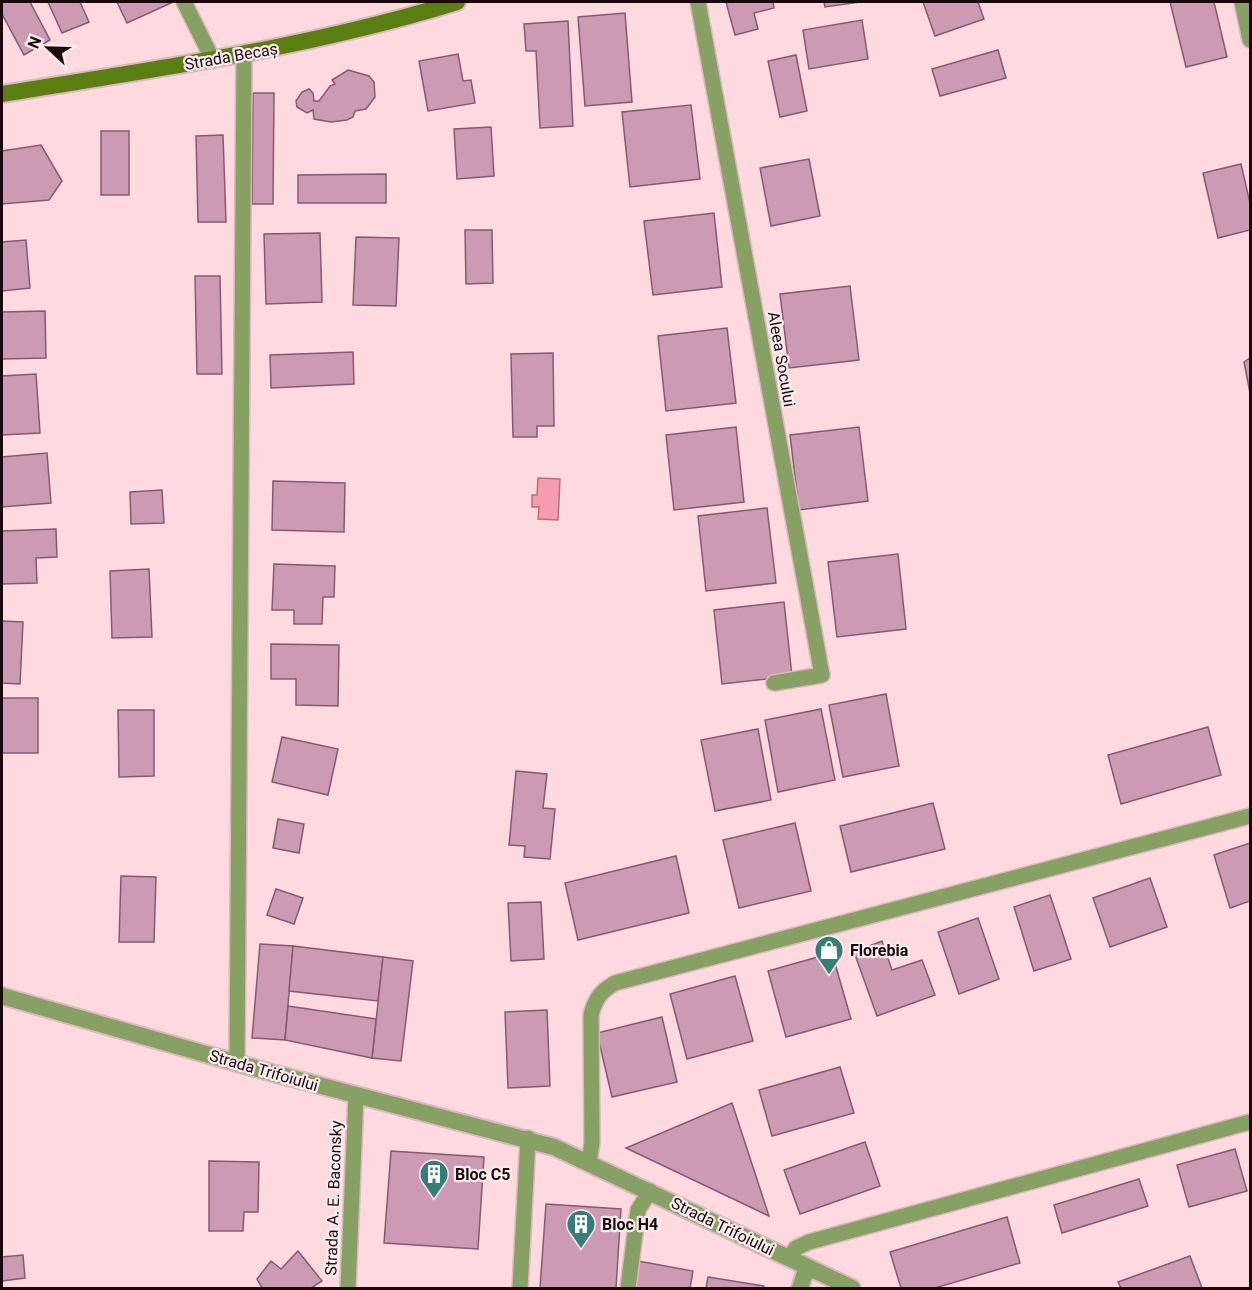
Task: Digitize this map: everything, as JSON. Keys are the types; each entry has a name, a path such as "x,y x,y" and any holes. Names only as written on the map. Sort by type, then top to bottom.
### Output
{"main road":[{"name":"Strada Becaș","path":"2,94 244,55 399,20 457,2"}],"street":[{"name":"Strada Trifoiului","path":"2,996 237,1062 355,1102 528,1138 589,1162 852,1288"},
{"path":"800,1288 807,1267"}],"lane":[{"path":"184,2 213,60"},
{"name":"Aleea Socului","path":"698,2 822,675 774,683"},
{"path":"1242,2 1251,40"},
{"path":"237,1062 244,55"},
{"path":"589,1162 592,1143 591,1015 597,997 615,983 1251,816"},
{"name":"Strada A. E. Baconsky","path":"348,1288 355,1102"},
{"path":"789,1258 796,1248 809,1242 1251,1122"},
{"path":"520,1288 528,1138"},
{"path":"628,1288 638,1210 650,1191"}],"shaded area":[{"path":"538,478 560,479 558,520 538,519 539,507 532,507 532,495 537,495"}],"building":[{"path":"2,2 30,2 50,40 24,55 2,14"},
{"path":"48,2 80,2 89,22 62,33"},
{"path":"117,2 170,2 171,3 127,23"},
{"path":"726,2 773,2 774,8 754,13 758,29 735,35"},
{"path":"824,2 860,2 825,7"},
{"path":"923,2 978,2 984,19 935,36"},
{"path":"1170,2 1214,2 1227,57 1186,67"},
{"path":"625,13 632,102 585,106 578,17"},
{"path":"862,20 868,59 809,69 803,30"},
{"path":"568,21 573,126 540,128 536,51 526,51 524,24"},
{"path":"998,50 1006,78 940,96 932,69"},
{"path":"458,54 463,81 471,80 475,103 428,111 419,61"},
{"path":"796,55 807,111 780,117 768,61"},
{"path":"348,70 369,76 374,82 375,97 366,109 355,111 353,117 347,120 331,122 314,119 313,110 307,113 297,107 296,101 302,92 309,89 313,93 314,101 319,101 330,86 335,84 332,80"},
{"path":"253,93 274,93 273,204 252,204"},
{"path":"691,105 700,179 630,187 622,112"},
{"path":"491,127 494,176 457,179 454,129"},
{"path":"101,131 129,131 129,195 101,195"},
{"path":"223,135 226,222 198,222 196,136"},
{"path":"41,145 62,181 49,200 2,204 2,151"},
{"path":"809,159 820,216 771,226 760,168"},
{"path":"1241,164 1250,203 1250,230 1218,238 1203,173"},
{"path":"386,174 386,203 298,203 298,175"},
{"path":"714,213 722,287 653,295 644,221"},
{"path":"465,230 492,230 493,283 466,284"},
{"path":"320,233 322,302 266,304 264,234"},
{"path":"356,237 399,238 396,306 353,305"},
{"path":"26,240 30,288 2,291 2,242"},
{"path":"195,276 220,276 222,374 197,374"},
{"path":"850,286 859,360 789,368 780,294"},
{"path":"45,311 46,358 2,359 2,312"},
{"path":"727,328 736,403 666,411 658,336"},
{"path":"353,352 354,384 271,388 270,355"},
{"path":"553,353 554,426 537,426 537,437 513,437 511,354"},
{"path":"1250,358 1250,393 1244,362"},
{"path":"36,374 40,433 2,435 2,376"},
{"path":"736,427 744,502 674,510 666,435"},
{"path":"859,427 868,501 799,510 790,435"},
{"path":"47,453 51,503 2,507 2,457"},
{"path":"273,481 345,483 344,532 272,530"},
{"path":"162,490 164,523 131,524 130,492"},
{"path":"767,508 776,583 706,591 698,516"},
{"path":"56,529 57,557 36,558 37,583 2,584 2,531"},
{"path":"898,554 906,629 837,637 828,562"},
{"path":"274,564 335,566 334,597 323,597 322,624 294,624 294,610 272,610"},
{"path":"149,569 152,637 112,638 110,571"},
{"path":"784,602 792,676 722,684 714,610"},
{"path":"2,621 23,622 20,684 2,683"},
{"path":"271,644 339,645 338,706 296,705 296,679 271,679"},
{"path":"886,694 899,766 843,777 829,705"},
{"path":"2,698 38,698 38,753 2,753"},
{"path":"821,709 835,780 778,792 765,720"},
{"path":"118,710 154,710 154,776 119,777"},
{"path":"1208,727 1221,775 1121,804 1108,755"},
{"path":"758,729 771,800 715,811 701,740"},
{"path":"282,737 338,749 328,795 272,782"},
{"path":"516,771 547,774 543,808 555,809 550,859 524,857 525,846 509,845"},
{"path":"933,803 945,849 851,872 840,826"},
{"path":"278,819 304,824 299,853 273,848"},
{"path":"795,823 811,891 739,908 723,840"},
{"path":"1250,843 1250,901 1230,908 1214,855"},
{"path":"676,856 689,913 578,940 565,883"},
{"path":"121,876 156,877 154,942 119,942"},
{"path":"1150,878 1167,927 1110,947 1093,898"},
{"path":"276,889 303,898 294,924 267,915"},
{"path":"1050,895 1071,959 1034,971 1014,907"},
{"path":"541,902 544,959 511,961 508,903"},
{"path":"978,918 999,979 959,994 938,932"},
{"path":"882,941 892,970 922,960 935,995 877,1016 854,952"},
{"path":"260,944 293,946 285,1040 252,1038"},
{"path":"293,946 383,957 378,1001 289,991"},
{"path":"832,953 851,1019 786,1037 768,971"},
{"path":"383,957 413,961 401,1061 372,1058"},
{"path":"735,976 753,1041 687,1059 670,994"},
{"path":"288,1006 376,1019 372,1058 285,1040"},
{"path":"547,1010 550,1086 508,1088 505,1012"},
{"path":"662,1017 677,1082 612,1097 597,1033"},
{"path":"840,1067 854,1113 772,1136 759,1090"},
{"path":"732,1103 769,1216 626,1148"},
{"path":"865,1142 880,1186 800,1214 784,1170"},
{"path":"1235,1149 1247,1191 1189,1207 1177,1165"},
{"name":"Bloc C5","path":"391,1151 484,1157 478,1249 384,1243"},
{"path":"209,1161 259,1162 258,1212 244,1212 243,1231 209,1231"},
{"path":"1139,1179 1148,1206 1062,1233 1054,1205"},
{"name":"Bloc H4","path":"546,1204 621,1209 616,1288 540,1288"},
{"path":"1007,1217 1020,1263 935,1288 901,1288 890,1252"},
{"path":"298,1251 322,1281 311,1288 262,1288 257,1279 271,1261 281,1269"},
{"path":"23,1255 25,1278 2,1281 2,1257"},
{"path":"1190,1256 1202,1288 1121,1288 1118,1282"},
{"path":"638,1261 693,1271 690,1288 633,1288"},
{"path":"708,1277 764,1286 763,1288 706,1288"}],"place":[{"name":"Florebia","path":"829,976"},
{"name":"Bloc C5","path":"434,1200"},
{"name":"Bloc H4","path":"581,1250"}]}
